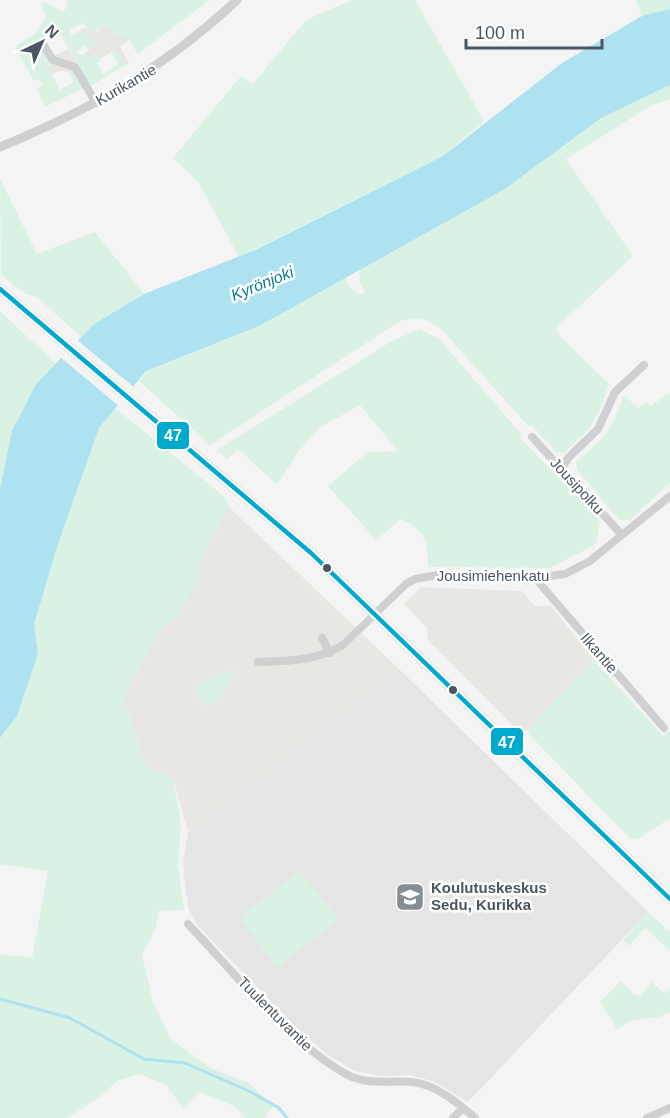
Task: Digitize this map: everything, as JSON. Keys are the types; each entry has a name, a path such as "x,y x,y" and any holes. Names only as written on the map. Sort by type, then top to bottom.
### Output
{"main road":[{"path":"0,289 231,483 375,613 670,899"}],"street":[{"name":"Kurikantie","path":"0,147 96,103 154,69 237,0"},
{"path":"42,43 53,60 67,63 75,68 96,103"},
{"path":"562,468 569,457 598,429 615,392 644,365"},
{"name":"Jousipolku","path":"532,437 622,536"},
{"name":"Jousimiehenkatu","path":"330,653 343,645 406,584 423,577 535,578 565,574 590,561 670,496"},
{"name":"Ilkantie","path":"535,578 664,728"},
{"path":"258,662 310,658 330,653 322,638"},
{"name":"Tuulentuvantie","path":"188,924 315,1054 355,1077 371,1083 414,1082 436,1090 475,1118"},
{"path":"453,1118 463,1108"},
{"path":"647,1118 670,1108"}],"shaded area":[{"path":"229,507 399,669 188,832 173,779 146,766 123,696"},
{"path":"421,587 522,591 535,606 551,606 594,660 522,735 428,640 427,628 404,604"},
{"name":"Koulutuskeskus Sedu, Kurikka","path":"399,669 648,912 468,1102 435,1082 411,1075 381,1076 355,1071 324,1052 293,1024 197,925 189,910 185,885 183,861 188,832"}],"green space":[{"path":"68,0 210,0 138,54 126,36 119,37 106,26 93,32 82,23 69,30 72,36 80,30 97,43 88,50 85,45 77,51 80,56 85,53 89,57 97,55 101,60 97,63 104,74 118,64 112,54 114,50 126,65 90,86 59,32 44,42 51,65 48,72 52,74 59,90 74,82 68,71 76,75 84,88 45,107 37,89 43,85 39,79 34,81 15,47 36,33 46,16 41,4 45,2 61,11 66,9"},
{"path":"352,0 415,0 484,121 443,156 239,257 198,182 173,158 241,76 252,85 306,20"},
{"path":"636,0 670,0 670,9 642,16"},
{"path":"670,85 670,99 652,105 566,159 633,256 556,328 560,336 609,384 601,408 589,429 564,453 557,453 532,425 529,427 443,331 433,323 423,320 400,321 210,445 139,381 147,371 259,326 345,277 348,286 361,295 365,292 359,281 360,269 505,189 601,118"},
{"path":"0,179 37,254 95,232 144,294 94,324 81,337 37,297 26,294 1,275"},
{"path":"0,311 56,364 32,394 17,422 0,489"},
{"path":"420,329 439,339 522,435 520,438 600,521 596,544 550,568 428,567 424,538 410,523 401,519 376,540 328,486 368,452 398,451 360,405 319,428 298,452 277,485 238,449 227,459 217,450 392,341"},
{"path":"670,392 670,483 630,520 619,520 577,470 576,461 595,446 607,432 624,395 638,408 646,402 651,406"},
{"path":"115,408 226,498 229,507 198,564 201,576 172,623 164,625 123,697 146,766 173,779 181,824 178,864 184,910 159,911 156,927 142,955 153,1002 170,1038 210,1068 249,1083 273,1106 264,1118 245,1118 234,1106 199,1092 183,1108 166,1085 140,1074 117,1081 100,1097 67,1118 0,1118 0,954 32,958 48,871 0,864 0,738 17,716 38,654 34,624 58,544 99,428"},
{"path":"594,660 663,736 670,731 670,818 638,839 630,839 526,731"},
{"path":"235,670 236,672 216,702 205,706 200,702 197,690 200,685 213,676"},
{"path":"300,871 339,920 277,967 239,917"},
{"path":"648,912 670,932 670,951 645,928 629,946 623,940"},
{"path":"621,981 633,994 640,996 652,982 665,994 670,988 670,1012 659,1017 632,1020 617,1029 600,1002"}],"sand":[{"path":"106,26 119,37 125,35 128,40 120,47 129,63 126,65 115,50 101,58 96,55 89,57 85,53 97,43 80,30 85,28 96,32"},
{"path":"68,49 90,86 68,72 52,74 48,72 51,65 49,58"}],"water":[{"name":"Kyrönjoki","path":"670,9 670,85 601,118 505,189 259,326 146,371 99,428 58,544 34,624 38,654 17,716 0,738 0,489 12,431 36,384 94,324 144,294 255,250 443,156 562,63 642,16"}],"pier":[{"path":"76,339 136,389 120,407 59,356"}],"waterway":[{"path":"0,999 70,1018 144,1059 185,1063 251,1092 279,1108 287,1118"}],"transit line":[{"name":"47","path":"0,289 311,553 670,899"}],"place":[{"name":"Koulutuskeskus Sedu, Kurikka","path":"410,897"}]}
